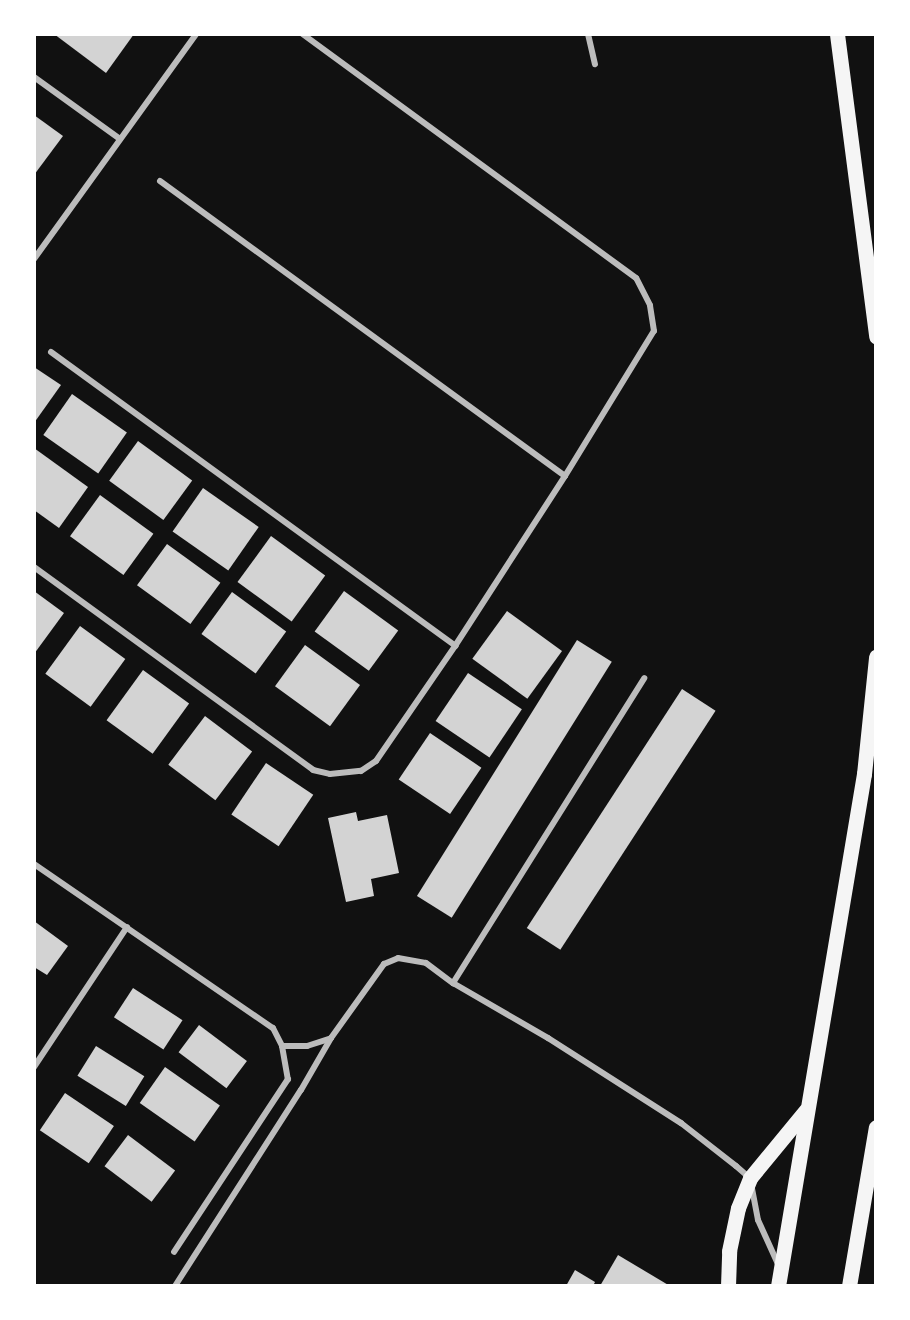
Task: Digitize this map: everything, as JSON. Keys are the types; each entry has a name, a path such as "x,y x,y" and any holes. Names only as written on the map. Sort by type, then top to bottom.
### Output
{"highway":[{"path":"837,34 876,336"},
{"path":"779,1278 864,774 876,657"},
{"path":"864,774 876,739"},
{"path":"728,1286 729,1251 738,1208 750,1178 806,1110"},
{"path":"849,1286 876,1127"}],"street":[{"path":"34,259 196,34"},
{"path":"34,567 313,770 344,775 361,771 376,761 456,646 565,477 654,331 650,305 636,278 303,34"},
{"path":"588,34 596,64"},
{"path":"34,77 120,139"},
{"path":"160,181 565,477"},
{"path":"51,352 456,646"},
{"path":"453,983 644,678"},
{"path":"34,864 273,1028 282,1046 288,1080 174,1252"},
{"path":"34,1067 127,927"},
{"path":"175,1286 301,1090 331,1038 384,964 398,958 426,963 453,983 548,1038 681,1123 750,1178 758,1220 779,1278"},
{"path":"282,1046 307,1046 331,1038"}],"building":[{"path":"54,34 134,34 106,73"},
{"path":"34,115 63,136 34,175"},
{"path":"34,367 61,385 34,423"},
{"path":"72,394 127,432 98,473 43,435"},
{"path":"138,441 192,480 163,520 109,481"},
{"path":"34,448 88,487 59,528 34,510"},
{"path":"203,488 259,527 228,570 173,531"},
{"path":"100,495 153,534 123,575 70,536"},
{"path":"271,536 325,575 292,621 237,582"},
{"path":"167,544 220,583 190,624 137,585"},
{"path":"34,591 64,613 34,654"},
{"path":"344,591 398,630 369,671 315,631"},
{"path":"232,592 286,631 256,673 201,634"},
{"path":"507,611 562,651 527,699 472,659"},
{"path":"80,626 125,659 91,707 45,674"},
{"path":"577,640 612,662 452,918 417,896"},
{"path":"305,645 360,685 330,726 275,686"},
{"path":"143,670 189,704 153,754 107,720"},
{"path":"468,673 522,709 489,757 436,721"},
{"path":"682,689 716,711 560,950 527,928"},
{"path":"205,716 252,752 215,800 168,765"},
{"path":"430,733 481,768 450,814 399,779"},
{"path":"266,763 313,795 279,846 231,814"},
{"path":"356,812 358,821 387,815 399,873 371,879 374,896 346,902 328,818"},
{"path":"34,921 68,946 47,975 34,967"},
{"path":"133,988 182,1020 163,1049 114,1017"},
{"path":"199,1025 247,1061 226,1088 179,1052"},
{"path":"96,1046 144,1076 126,1106 77,1076"},
{"path":"165,1067 220,1105 195,1141 140,1103"},
{"path":"65,1093 114,1126 89,1163 40,1130"},
{"path":"128,1135 175,1171 152,1202 105,1166"},
{"path":"618,1255 670,1286 600,1286"},
{"path":"575,1270 595,1282 593,1286 566,1286"}]}
